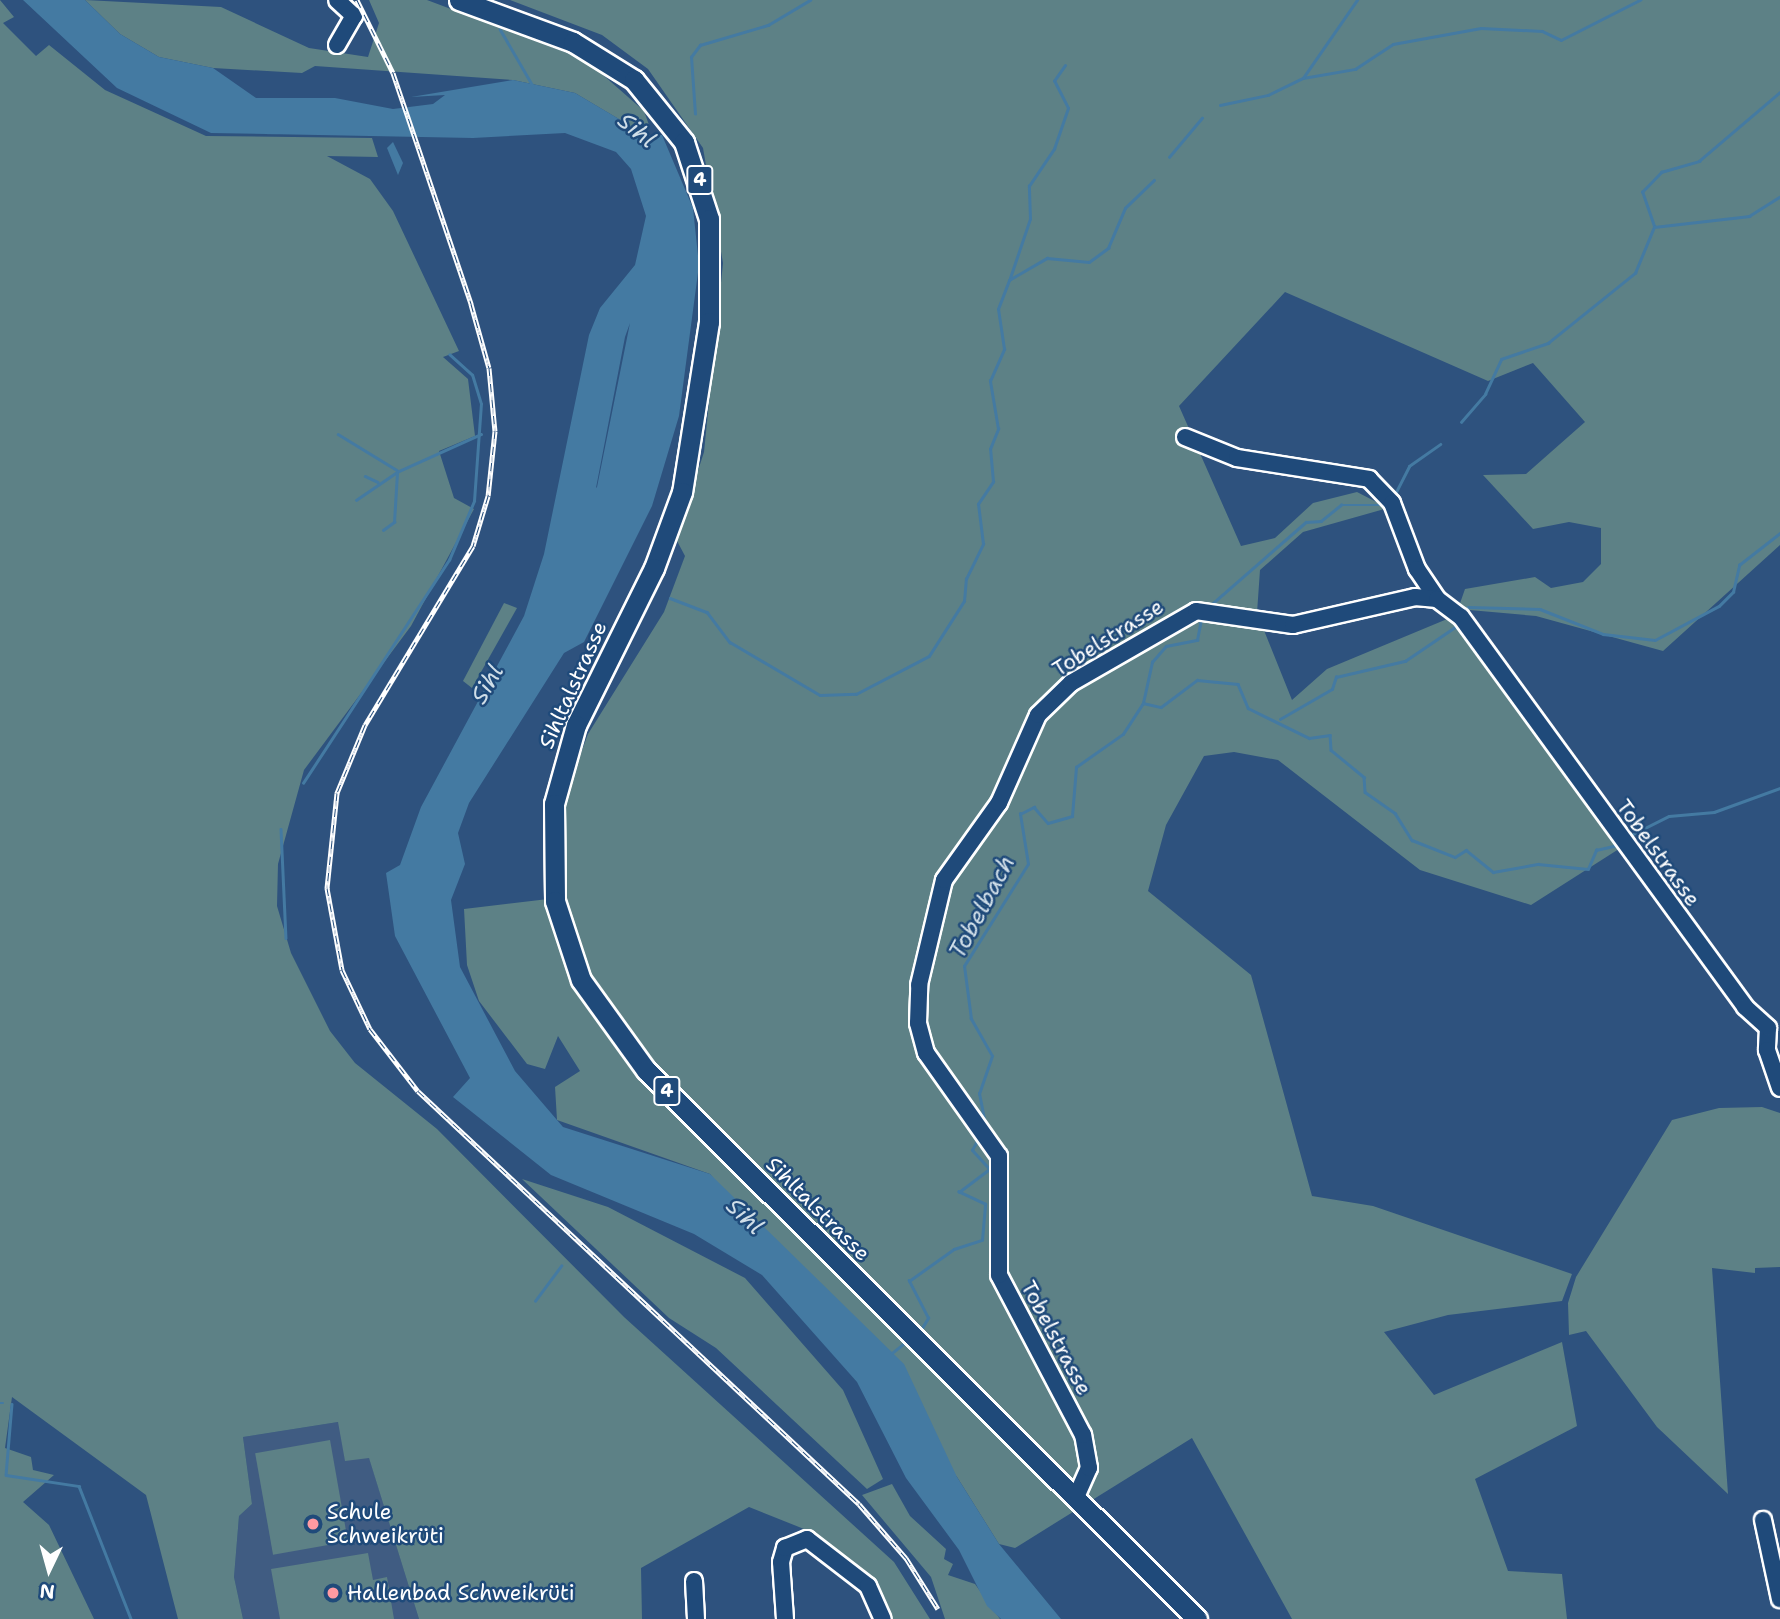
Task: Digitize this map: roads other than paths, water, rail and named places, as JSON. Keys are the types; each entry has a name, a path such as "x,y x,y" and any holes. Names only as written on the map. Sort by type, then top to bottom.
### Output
{"main road":[{"name":"Sihltalstrasse","path":"459,0 573,41 634,80 684,142 709,219 709,322 682,492 654,568 580,715 555,793 553,888 575,967 601,1016 646,1070 1197,1619"}],"street":[{"path":"337,0 354,16 337,45"},
{"path":"1185,437 1237,458 1369,479 1392,503 1417,569 1437,599"},
{"path":"1400,599 1417,569"},
{"name":"Tobelstrasse","path":"1076,1497 1087,1478 1087,1448 999,1275 1002,1175 982,1129 926,1053 919,985 944,880 999,803 1038,715 1071,683 1196,611 1293,625 1325,622 1400,599 1437,599 1461,617 1745,1007 1768,1028"},
{"path":"1780,1017 1768,1028 1769,1062 1780,1088"},
{"path":"1763,1520 1780,1599"},
{"path":"785,1619 781,1562 785,1548 807,1539 868,1586 883,1619"},
{"path":"694,1581 696,1619"}],"water":[{"name":"Sihl","path":"23,0 85,0 120,34 159,57 213,68 256,98 335,98 393,109 433,104 445,95 411,97 513,80 575,93 646,135 662,135 693,208 699,265 679,416 652,506 584,642 564,653 469,803 458,833 465,864 451,900 460,967 515,1071 563,1127 710,1174 904,1364 957,1477 999,1544 1061,1619 1001,1619 987,1606 959,1550 906,1478 857,1382 762,1275 694,1234 551,1175 453,1097 470,1078 395,936 386,873 400,865 421,807 524,616 544,554 589,335 600,308 635,265 646,216 631,169 616,152 565,133 473,138 211,133 117,88","holes":["630,323 597,487 625,337"]},
{"path":"393,142 403,163 398,175 387,148"}],"waterway":[{"path":"695,114 691,57 700,45 768,25 810,0"},
{"path":"1220,105 1268,95 1303,78 1357,0"},
{"path":"1303,78 1355,69 1393,44 1481,28 1542,31 1561,40 1640,0"},
{"path":"500,29 533,86"},
{"path":"1010,278 1030,219 1029,186 1054,149 1068,108 1054,81 1065,65"},
{"path":"1654,226 1642,192 1661,172 1699,161 1780,92"},
{"path":"1169,157 1202,118"},
{"path":"670,598 707,612 730,642 820,695 856,694 929,656 964,601 966,579 983,544 978,504 993,482 990,449 998,429 990,381 1004,349 998,309 1009,280 1047,258 1089,262 1108,248 1125,208 1154,180"},
{"path":"1461,422 1485,394 1501,359 1548,343 1635,273 1654,227 1749,216 1780,197"},
{"path":"303,783 449,560 474,501 481,404 472,375 450,355"},
{"path":"338,434 397,470"},
{"path":"356,500 397,472 481,434"},
{"path":"1395,494 1409,466 1440,444"},
{"path":"383,530 394,522 397,473"},
{"path":"365,476 378,482"},
{"path":"1213,603 1306,522 1321,521 1341,505 1381,505"},
{"name":"Tobelbach","path":"1468,607 1540,609 1603,634 1655,640 1719,606 1733,592 1739,565 1780,533"},
{"path":"1143,703 1152,662 1166,646 1197,640 1201,620"},
{"name":"Tobelbach","path":"1280,719 1332,689 1336,677 1405,661 1455,627"},
{"name":"Tobelbach","path":"985,1124 979,1094 992,1056 971,1019 964,966 1028,864 1020,814 1034,807 1048,823 1072,816 1076,767 1123,734 1143,703 1161,707 1197,680 1238,684 1248,708 1309,738 1330,735 1331,750 1364,777 1365,792 1395,813 1412,840 1455,857 1466,850 1493,872 1538,864 1588,869 1596,850 1618,845"},
{"path":"1631,835 1669,816 1714,812 1780,788"},
{"path":"281,829 286,938"},
{"name":"Tobelbach","path":"922,1328 928,1318 909,1281 954,1249 982,1240 985,1204 959,1192 989,1169 972,1150 978,1139"},
{"path":"535,1301 561,1266"},
{"name":"Tobelbach","path":"892,1353 903,1344"},
{"path":"12,1404 6,1475 79,1486 131,1619"}],"railway":[{"path":"357,0 393,73 471,304 489,368 495,431 488,496 473,546 365,725 337,793 327,888 342,970 370,1029 418,1091 859,1504 906,1558 938,1609"}],"place":[{"name":"Schule Schweikrüti","path":"313,1524"},
{"name":"Hallenbad Schweikrüti","path":"333,1593"}]}
